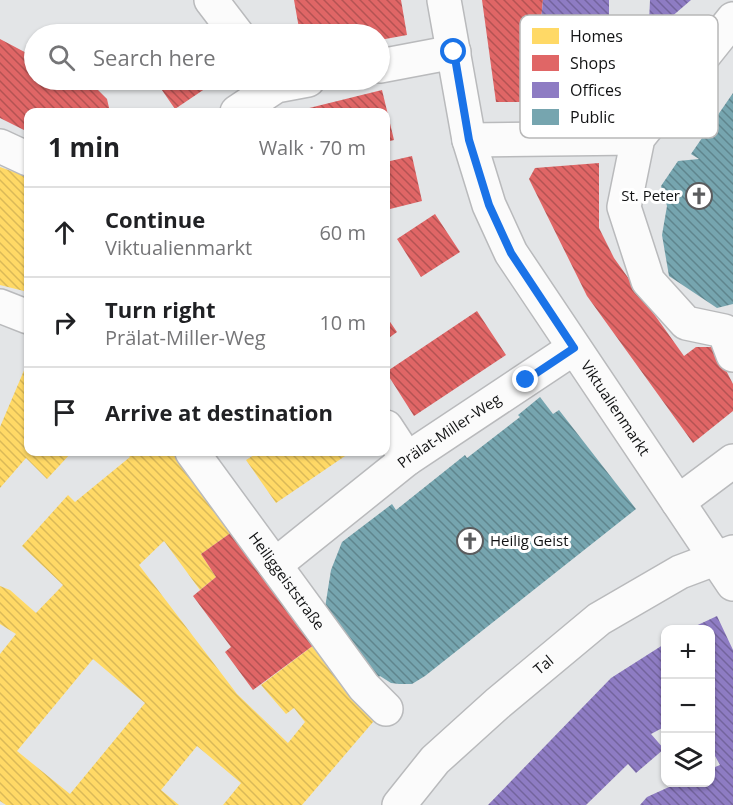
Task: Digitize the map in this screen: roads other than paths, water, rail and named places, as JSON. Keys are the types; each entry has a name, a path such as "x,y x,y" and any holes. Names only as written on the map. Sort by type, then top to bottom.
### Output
{"street":[{"path":"211,0 229,24"},
{"name":"Viktualienmarkt","path":"444,0 469,140 489,205 511,253 678,502 727,565"},
{"path":"718,38 733,19"},
{"path":"390,64 454,52"},
{"path":"242,108 264,90"},
{"path":"469,140 638,138 624,207 648,281 686,323 730,338"},
{"path":"0,146 24,157"},
{"path":"0,306 24,315"},
{"name":"Prälat-Miller-Weg","path":"275,564 407,459 574,348"},
{"path":"390,433 407,459"},
{"name":"Heiliggeiststraße","path":"195,456 364,687 386,709"},
{"path":"678,502 733,461"},
{"name":"Tal","path":"399,805 435,760 497,704 599,619 680,572 727,565"}],"place":[{"name":"St. Peter","path":"699,196"},
{"name":"Heilig Geist","path":"470,541"}]}
